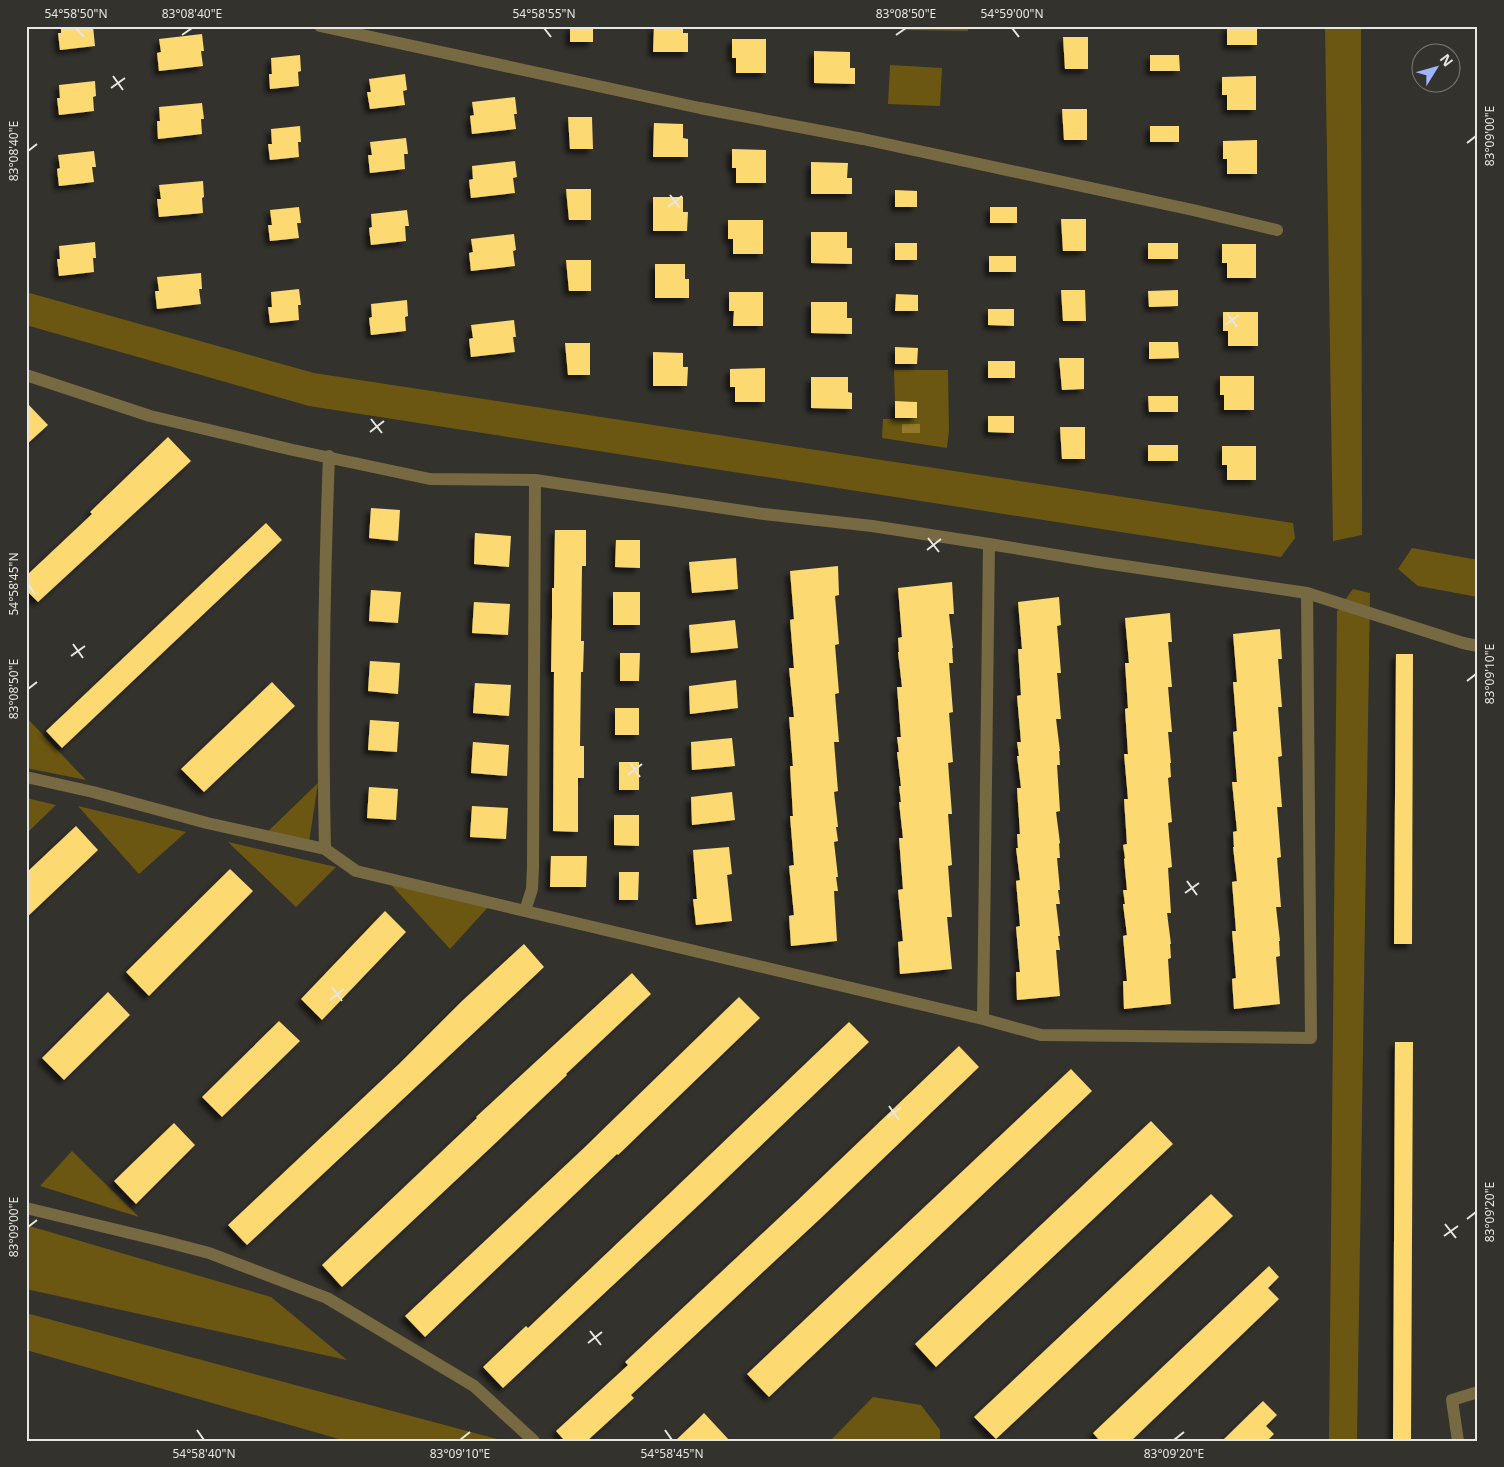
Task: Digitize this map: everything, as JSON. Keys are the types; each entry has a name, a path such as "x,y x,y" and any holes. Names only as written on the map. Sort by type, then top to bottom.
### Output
{"street":[{"path":"320,26 700,108 863,139 1278,230"},
{"path":"26,375 150,416 293,450 329,456 430,479 535,480 755,513 872,526 1307,593 1463,643 1478,646"},
{"path":"325,849 323,766 324,591 329,456"},
{"path":"525,910 532,889 533,867 535,480"},
{"path":"983,1019 990,544"},
{"path":"26,777 93,792 207,823 325,849 356,870 983,1019 1042,1035 1311,1038 1307,593"},
{"path":"26,1208 163,1240 209,1253 327,1298 474,1386 534,1441"},
{"path":"1458,1441 1452,1400 1478,1392"}],"shaded area":[{"path":"904,26 968,26 968,31 904,30"},
{"path":"1325,26 1361,26 1362,535 1333,541"},
{"path":"890,65 942,68 940,106 888,104"},
{"path":"26,292 314,373 1293,523 1295,538 1281,557 309,406 26,325"},
{"path":"894,370 948,370 949,430 947,448 882,438 883,419 917,418 917,402 895,401"},
{"path":"902,424 920,424 920,433 902,433"},
{"path":"1412,548 1478,560 1478,597 1418,586 1398,569"},
{"path":"1353,589 1370,593 1357,1441 1329,1441 1337,611"},
{"path":"26,717 86,780 26,768"},
{"path":"318,783 308,849 259,840"},
{"path":"26,798 56,805 26,834"},
{"path":"78,806 186,832 139,874"},
{"path":"228,842 336,867 296,907"},
{"path":"384,877 490,905 450,949"},
{"path":"72,1151 139,1217 40,1186"},
{"path":"26,1225 271,1297 347,1360 26,1289"},
{"path":"26,1313 497,1439 497,1441 346,1441 26,1350"},
{"path":"873,1397 921,1405 940,1430 940,1441 830,1441"}],"building":[{"path":"61,26 93,26 95,46 60,50 58,33 61,33"},
{"path":"570,26 593,26 593,42 570,42"},
{"path":"654,26 683,26 683,33 688,33 688,52 653,52"},
{"path":"1227,26 1257,26 1257,45 1227,45"},
{"path":"202,34 204,51 201,51 203,66 159,71 157,53 161,52 159,39"},
{"path":"1063,37 1088,37 1088,69 1065,69"},
{"path":"732,39 766,39 766,73 736,73 736,58 732,58"},
{"path":"814,51 850,52 850,68 855,68 855,84 814,83"},
{"path":"300,55 301,71 298,72 299,86 270,89 269,74 272,74 271,58"},
{"path":"1150,55 1179,55 1180,71 1150,71"},
{"path":"405,74 407,90 403,91 405,105 370,109 367,92 371,92 369,79"},
{"path":"1256,76 1256,110 1227,110 1227,95 1222,95 1222,77"},
{"path":"95,81 94,111 59,115 57,98 60,98 59,85"},
{"path":"515,97 517,114 514,114 516,129 472,134 470,116 474,115 472,102"},
{"path":"202,103 204,119 201,119 202,134 158,139 157,121 160,121 159,107"},
{"path":"1062,109 1087,109 1087,140 1064,140"},
{"path":"568,117 592,117 593,149 570,149"},
{"path":"654,123 683,124 683,138 688,139 688,157 653,157"},
{"path":"300,126 301,142 298,142 299,157 270,160 268,144 272,144 271,129"},
{"path":"1150,126 1179,126 1179,142 1150,142"},
{"path":"406,138 408,154 404,154 405,169 370,173 368,155 372,155 370,142"},
{"path":"1257,140 1257,174 1227,174 1227,159 1223,159 1223,141"},
{"path":"732,149 766,150 766,183 736,183 736,168 732,168"},
{"path":"94,151 96,167 92,167 94,182 59,186 57,169 60,168 58,155"},
{"path":"515,161 517,177 513,178 515,193 471,198 469,180 473,179 472,166"},
{"path":"811,162 848,163 847,178 852,178 852,194 811,194"},
{"path":"203,181 203,213 159,217 157,199 161,199 159,185"},
{"path":"566,189 591,189 591,220 569,220"},
{"path":"895,190 917,191 917,207 895,207"},
{"path":"653,197 683,197 683,212 688,212 687,231 653,231"},
{"path":"299,207 301,223 297,223 299,238 270,241 268,225 272,225 270,210"},
{"path":"990,207 1017,207 1017,223 990,223"},
{"path":"407,210 409,226 405,226 406,241 371,245 369,228 372,227 371,214"},
{"path":"1061,219 1086,219 1086,251 1063,251"},
{"path":"728,220 763,220 763,254 733,254 733,239 728,239"},
{"path":"811,232 847,232 847,248 852,248 852,264 811,263"},
{"path":"514,234 516,250 513,251 515,266 471,271 469,253 473,252 471,239"},
{"path":"95,242 96,258 93,258 94,272 59,276 57,259 60,259 59,246"},
{"path":"895,243 917,243 917,260 895,260"},
{"path":"1148,243 1178,243 1178,259 1148,259"},
{"path":"1222,244 1256,244 1256,278 1227,278 1227,263 1222,263"},
{"path":"989,256 1016,256 1016,272 989,272"},
{"path":"566,260 591,260 591,291 569,291"},
{"path":"655,264 685,264 685,279 689,279 689,298 655,298"},
{"path":"201,273 202,289 199,289 201,304 157,309 155,291 159,291 157,277"},
{"path":"299,289 301,305 298,305 299,320 270,323 268,307 272,307 271,292"},
{"path":"1061,290 1085,290 1086,321 1063,321"},
{"path":"1178,290 1178,306 1149,307 1148,291"},
{"path":"729,292 763,292 763,326 733,326 734,311 729,311"},
{"path":"896,294 918,295 918,311 895,311"},
{"path":"407,300 408,316 405,317 406,331 371,335 369,318 372,317 371,304"},
{"path":"811,302 847,302 847,318 852,318 852,334 811,333"},
{"path":"988,309 1014,309 1014,326 988,325"},
{"path":"1223,312 1258,312 1258,346 1228,346 1228,331 1223,331"},
{"path":"514,320 516,337 513,337 515,352 471,357 469,339 473,338 471,325"},
{"path":"1149,342 1178,342 1179,358 1149,359"},
{"path":"565,343 590,343 590,375 568,375"},
{"path":"895,347 918,348 917,364 895,364"},
{"path":"653,352 683,353 683,367 688,367 687,386 653,386"},
{"path":"1059,358 1084,358 1084,389 1062,390"},
{"path":"988,361 1015,361 1015,378 988,378"},
{"path":"765,368 765,402 735,402 735,387 730,387 730,369"},
{"path":"1220,376 1254,376 1254,410 1224,410 1224,395 1220,395"},
{"path":"811,377 848,377 848,392 852,393 852,409 811,408"},
{"path":"1148,396 1178,396 1178,412 1149,412"},
{"path":"895,401 917,402 917,418 895,418"},
{"path":"26,402 48,425 26,445"},
{"path":"988,416 1014,416 1014,433 988,432"},
{"path":"1060,427 1085,427 1085,459 1062,459"},
{"path":"168,437 191,461 38,602 26,590 26,576 92,514 90,512"},
{"path":"1148,445 1178,445 1178,461 1148,461"},
{"path":"1222,446 1256,446 1256,480 1227,480 1227,465 1222,465"},
{"path":"371,508 400,510 398,541 369,538"},
{"path":"266,523 282,540 62,748 46,731"},
{"path":"555,530 586,530 586,566 582,566 581,641 584,641 583,672 581,672 580,746 584,746 584,778 578,778 578,832 553,831 554,672 551,672"},
{"path":"475,533 511,536 509,567 474,564"},
{"path":"616,540 640,540 640,568 615,567"},
{"path":"736,558 738,589 692,593 689,562"},
{"path":"838,566 839,595 835,596 839,644 835,645 839,693 835,694 839,742 834,742 838,791 834,792 838,827 836,827 838,841 834,842 838,877 836,877 838,891 834,891 837,941 791,946 789,916 794,915 789,866 794,865 790,816 793,816 790,766 793,766 789,717 794,717 789,668 794,668 790,620 794,619 790,571"},
{"path":"952,582 954,614 949,614 953,663 949,663 953,712 949,713 953,762 948,763 952,814 948,814 952,865 948,866 952,917 947,917 952,969 900,974 898,942 903,941 898,890 903,889 899,838 903,838 899,802 901,802 899,786 901,786 897,752 899,752 897,737 901,737 897,687 902,687 898,638 902,637 898,588"},
{"path":"371,590 401,592 398,623 369,621"},
{"path":"613,592 640,592 640,625 613,625"},
{"path":"1059,597 1061,625 1057,626 1061,673 1057,673 1061,719 1056,719 1060,751 1060,765 1057,765 1060,811 1056,812 1060,843 1060,858 1057,858 1060,904 1056,904 1060,950 1056,950 1060,996 1017,1000 1016,972 1020,972 1016,927 1020,926 1016,881 1020,880 1016,848 1018,848 1017,834 1020,834 1017,788 1021,788 1017,742 1021,742 1017,696 1021,695 1018,649 1022,649 1018,602"},
{"path":"474,602 510,604 508,635 472,633"},
{"path":"1170,613 1172,642 1168,642 1172,687 1168,687 1172,732 1168,732 1171,777 1168,778 1172,822 1168,823 1172,867 1168,868 1171,913 1167,913 1171,944 1171,958 1168,959 1171,1004 1124,1009 1123,981 1127,981 1123,936 1127,935 1123,890 1127,890 1123,845 1127,844 1124,799 1128,799 1124,754 1128,754 1125,709 1128,708 1125,663 1129,663 1125,618"},
{"path":"735,620 738,648 691,653 689,625"},
{"path":"1280,629 1282,659 1278,659 1282,707 1278,707 1282,756 1278,757 1282,807 1277,807 1281,857 1277,858 1281,907 1276,907 1280,956 1276,957 1280,1004 1234,1009 1232,979 1236,978 1232,931 1236,931 1232,882 1237,881 1233,832 1237,831 1232,782 1237,782 1233,732 1237,731 1233,682 1237,682 1233,634"},
{"path":"620,653 640,653 639,681 620,681"},
{"path":"1396,654 1413,654 1412,944 1394,944"},
{"path":"370,661 400,663 398,694 368,691"},
{"path":"736,680 738,708 690,714 689,686"},
{"path":"272,682 295,706 204,792 181,769"},
{"path":"475,683 511,685 509,716 473,713"},
{"path":"615,708 639,708 639,735 615,735"},
{"path":"370,720 399,722 397,752 368,750"},
{"path":"732,738 735,766 692,770 691,742"},
{"path":"473,742 509,745 507,776 471,773"},
{"path":"619,762 639,762 639,790 619,790"},
{"path":"369,787 398,789 396,820 367,818"},
{"path":"732,792 735,820 692,825 691,797"},
{"path":"472,806 508,808 506,839 470,837"},
{"path":"614,815 639,815 639,846 614,845"},
{"path":"76,826 98,850 26,918 26,873"},
{"path":"729,847 732,874 727,875 732,921 696,925 693,899 697,899 693,850"},
{"path":"551,856 587,856 586,887 550,887"},
{"path":"230,869 253,891 149,996 126,972"},
{"path":"619,872 639,872 638,900 619,900"},
{"path":"385,911 406,932 322,1020 301,999"},
{"path":"524,944 544,967 247,1245 228,1225"},
{"path":"632,973 651,994 342,1287 322,1265 476,1117"},
{"path":"108,992 130,1015 64,1080 42,1058"},
{"path":"739,997 760,1018 425,1337 405,1316 585,1147"},
{"path":"279,1021 300,1041 222,1117 202,1097"},
{"path":"849,1022 869,1042 702,1202 503,1388 483,1367 526,1326 528,1328"},
{"path":"1395,1042 1413,1042 1411,1441 1393,1441"},
{"path":"959,1046 979,1067 631,1395 634,1398 587,1441 565,1441 556,1431 628,1365 625,1362"},
{"path":"1071,1069 1092,1091 769,1397 747,1374"},
{"path":"1151,1121 1173,1144 936,1367 915,1344"},
{"path":"174,1123 195,1145 136,1204 114,1181"},
{"path":"1211,1194 1233,1216 996,1439 974,1417"},
{"path":"1269,1266 1279,1277 1268,1288 1279,1299 1131,1441 1100,1441 1093,1433"},
{"path":"1263,1401 1277,1415 1266,1426 1274,1434 1267,1441 1222,1441"},
{"path":"704,1413 730,1441 675,1441 693,1424"}]}
